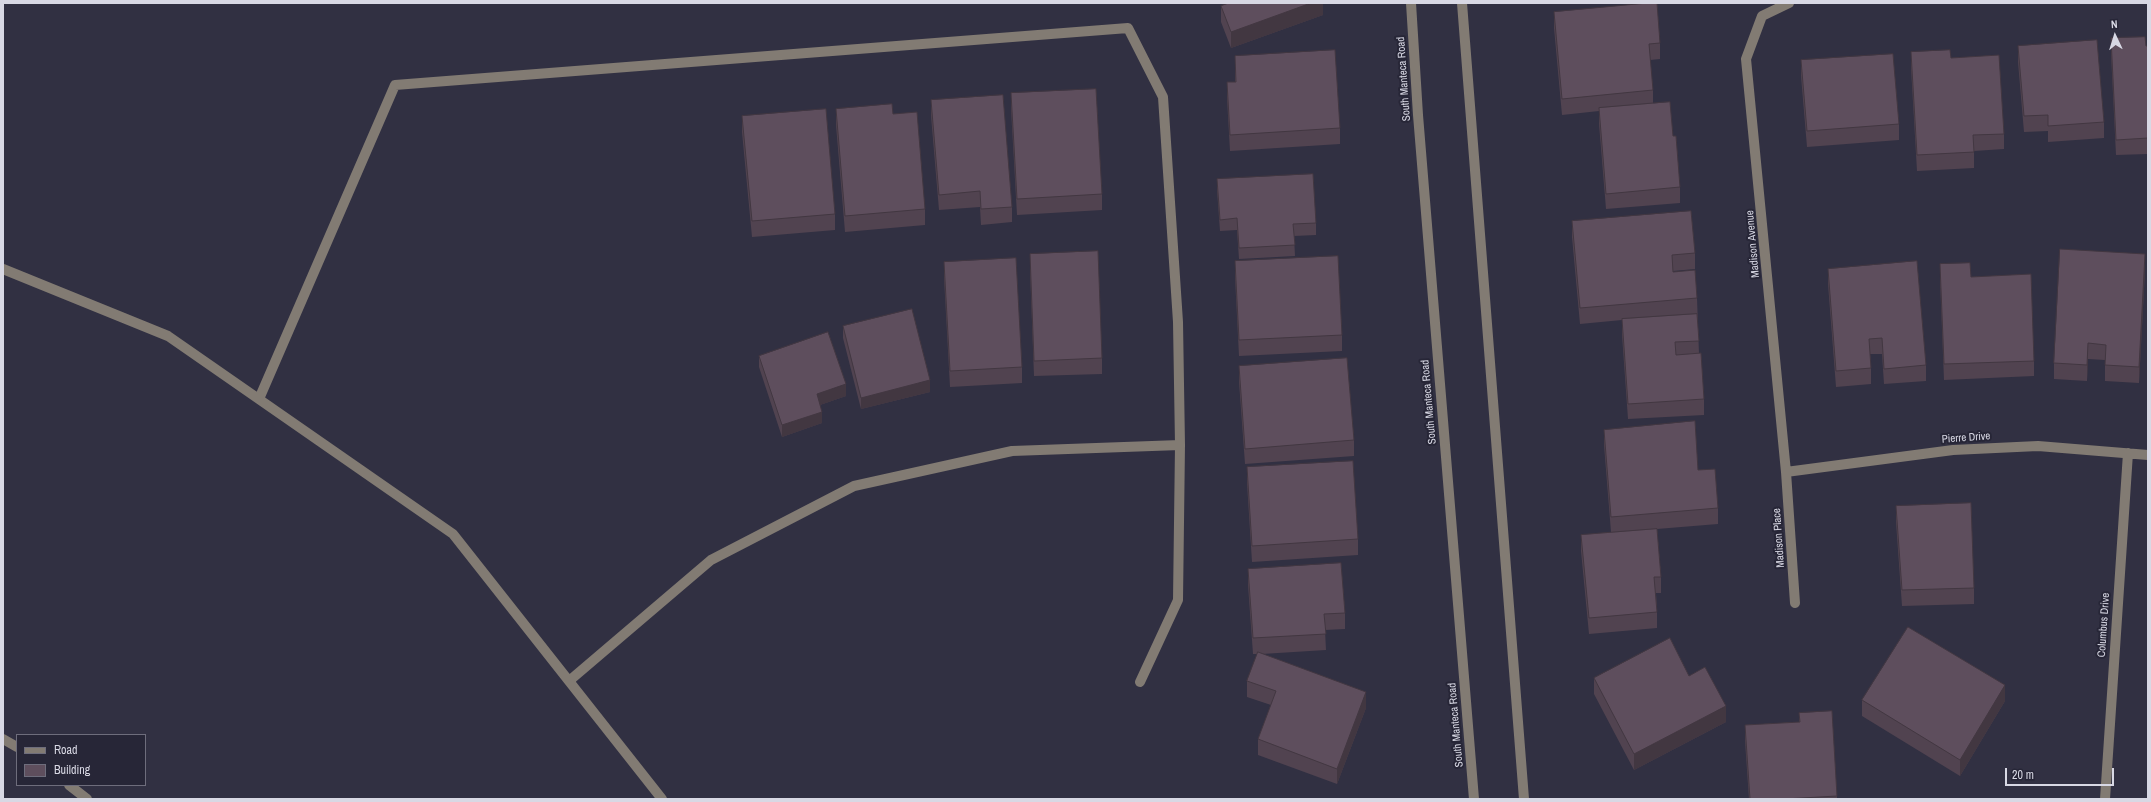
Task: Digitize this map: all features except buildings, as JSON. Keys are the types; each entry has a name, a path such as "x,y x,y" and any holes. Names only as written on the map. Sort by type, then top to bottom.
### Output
{"street":[{"name":"South Manteca Road","path":"1411,3 1418,123 1474,799"},
{"path":"1462,3 1524,799"},
{"name":"Madison Avenue","path":"1786,472 1746,59 1762,16 1789,3"},
{"path":"259,399 395,85 1128,28 1163,97 1178,322 1180,445 1178,600 1140,682"},
{"path":"3,269 168,336 453,534 662,799"},
{"path":"569,681 711,560 854,486 1012,451 1180,445"},
{"name":"Pierre Drive","path":"1786,472 1953,450 2038,446 2148,455"},
{"name":"Columbus Drive","path":"2105,799 2128,453"},
{"name":"Madison Place","path":"1786,472 1795,604"},
{"path":"3,739 16,746"},
{"path":"70,786 87,799"}]}
